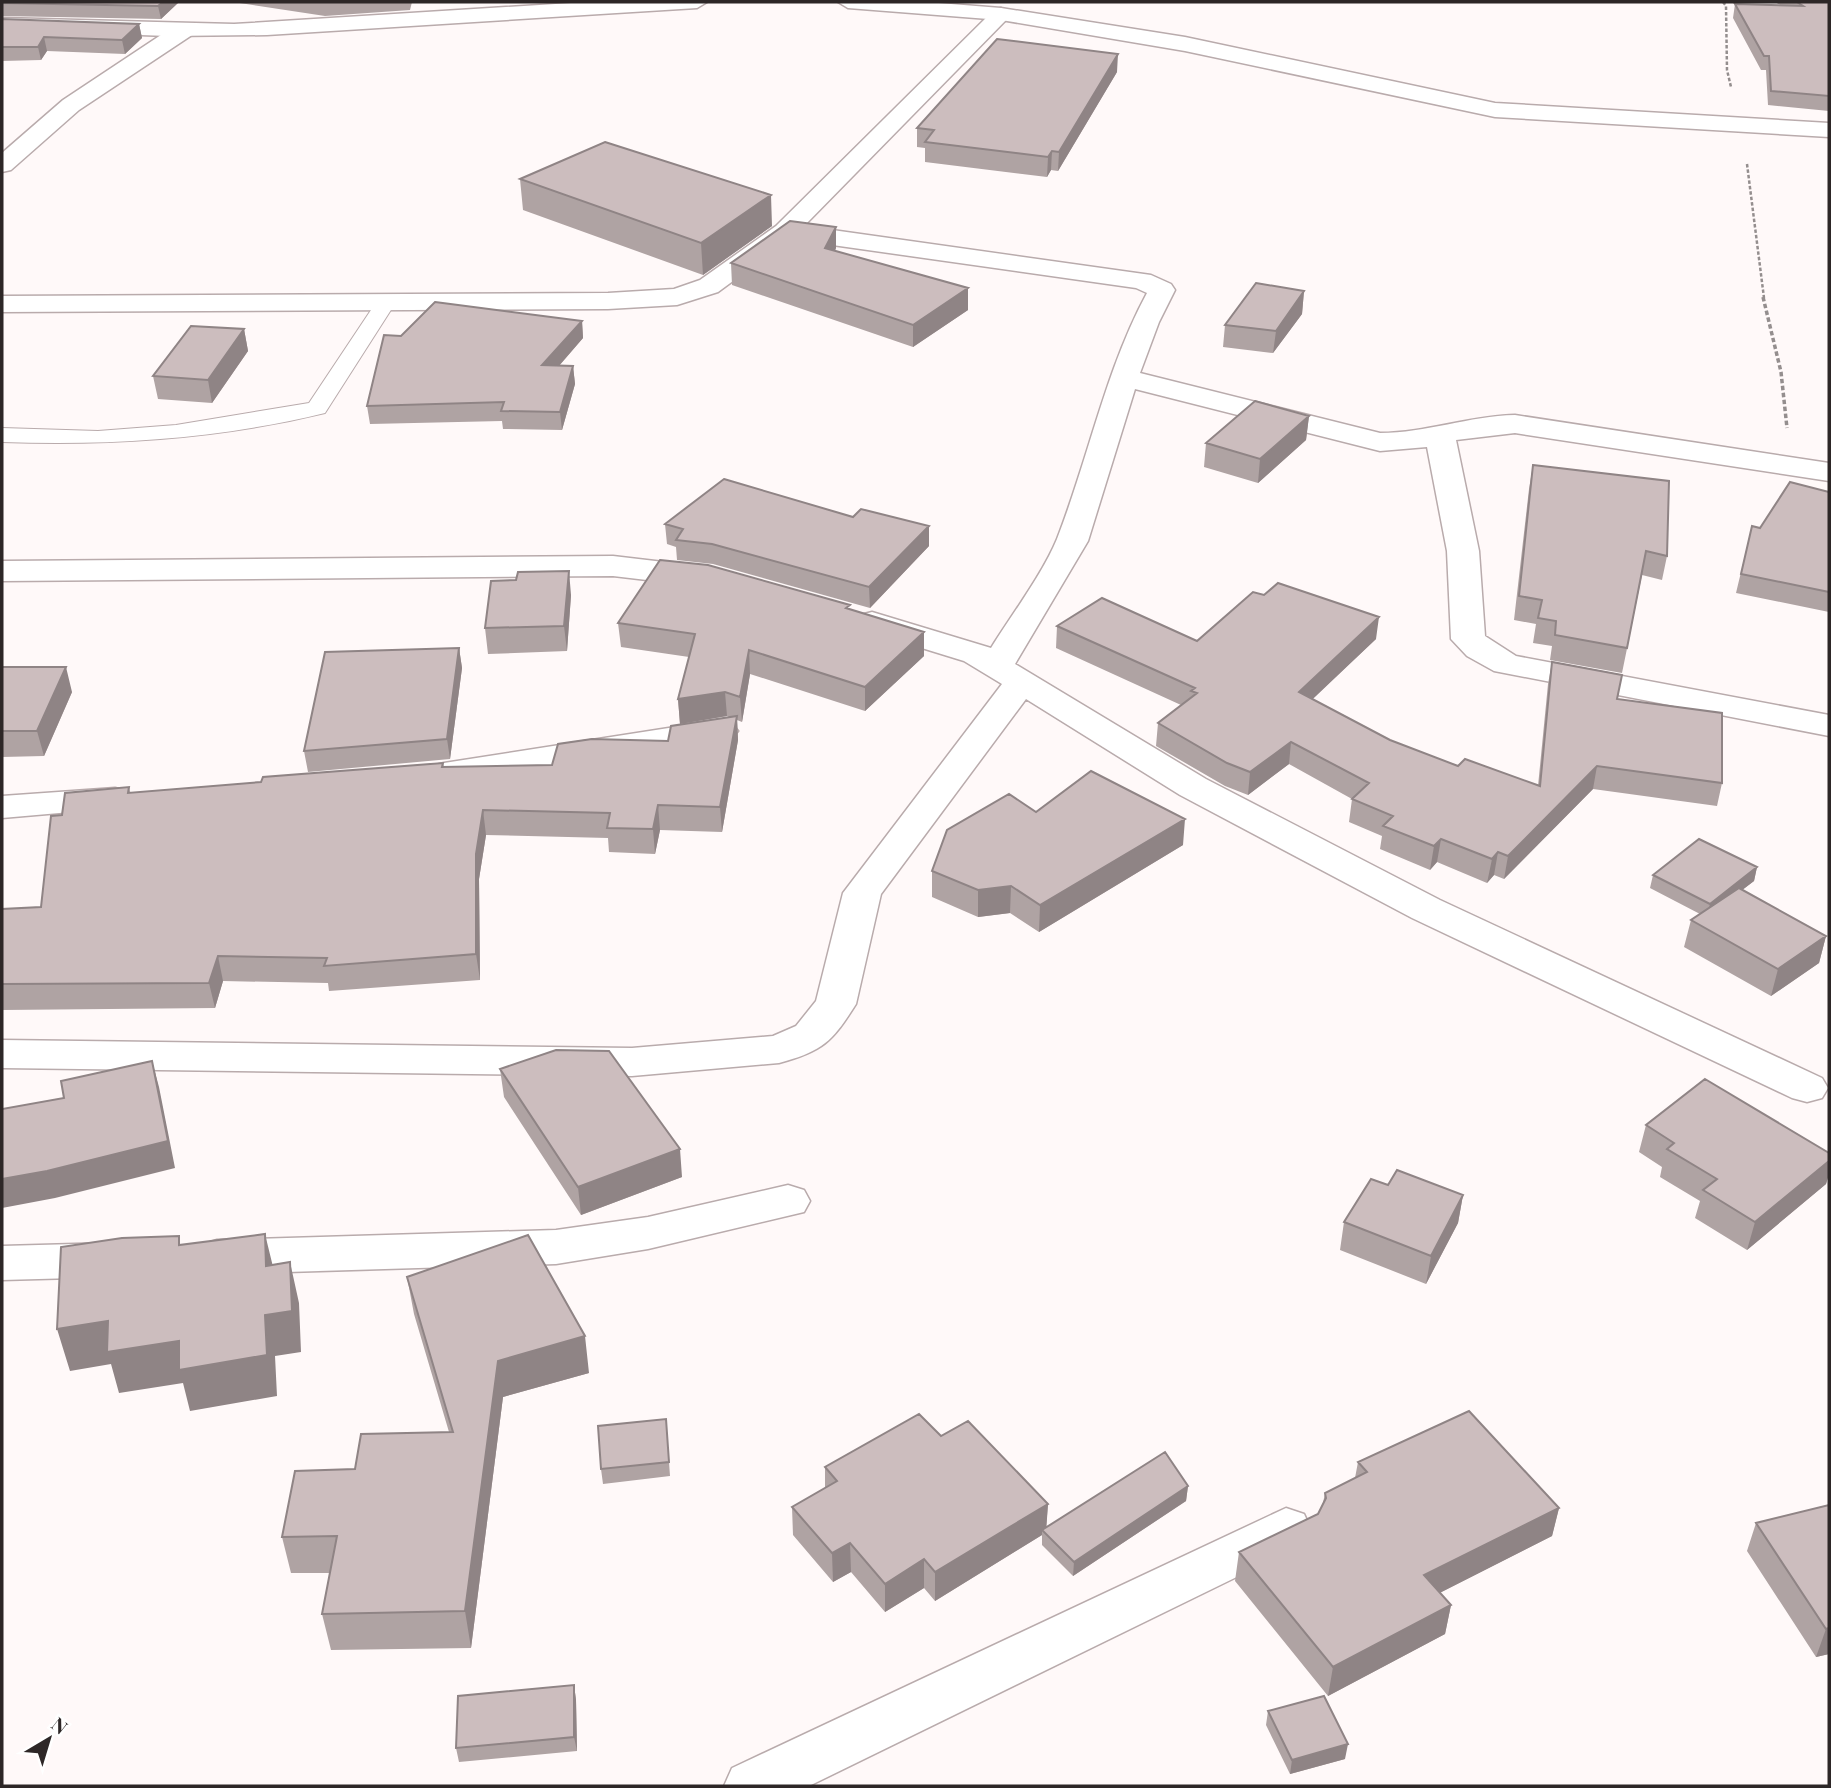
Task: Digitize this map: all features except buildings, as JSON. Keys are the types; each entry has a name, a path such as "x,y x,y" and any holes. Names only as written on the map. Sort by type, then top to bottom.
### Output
{"street":[{"path":"2,24 184,30 279,28 565,7 696,2"},
{"path":"849,2 1000,15 1198,46 1495,110 1829,130"},
{"path":"90,26 136,7"},
{"path":"2,304 608,302 677,297 709,286 785,231 1000,15"},
{"path":"2,165 71,105 184,30"},
{"path":"2,1054 632,1062 779,1049 811,1036 836,1004 862,893 1010,674 1072,541 1124,378 1145,322 1162,290 1142,281 785,231"},
{"path":"1124,378 1380,442 1417,442 1493,423 1515,424 1829,472"},
{"path":"1440,436 1463,551 1468,639 1479,649 1506,664 1829,725"},
{"path":"2,571 613,566 712,578 738,585"},
{"path":"843,614 934,639 976,654 1193,787 1413,902 1807,1088"},
{"path":"410,778 727,730"},
{"path":"2,807 154,797"},
{"path":"2,1263 556,1247 648,1233 788,1201"},
{"path":"752,1786 925,1706 1294,1525"}],"lane":[{"path":"2,435 98,438 176,432 317,408 386,302"}],"path":[{"path":"1723,2 1726,6 1727,69 1742,124 1760,279 1776,342 1787,405 1787,464"}]}
